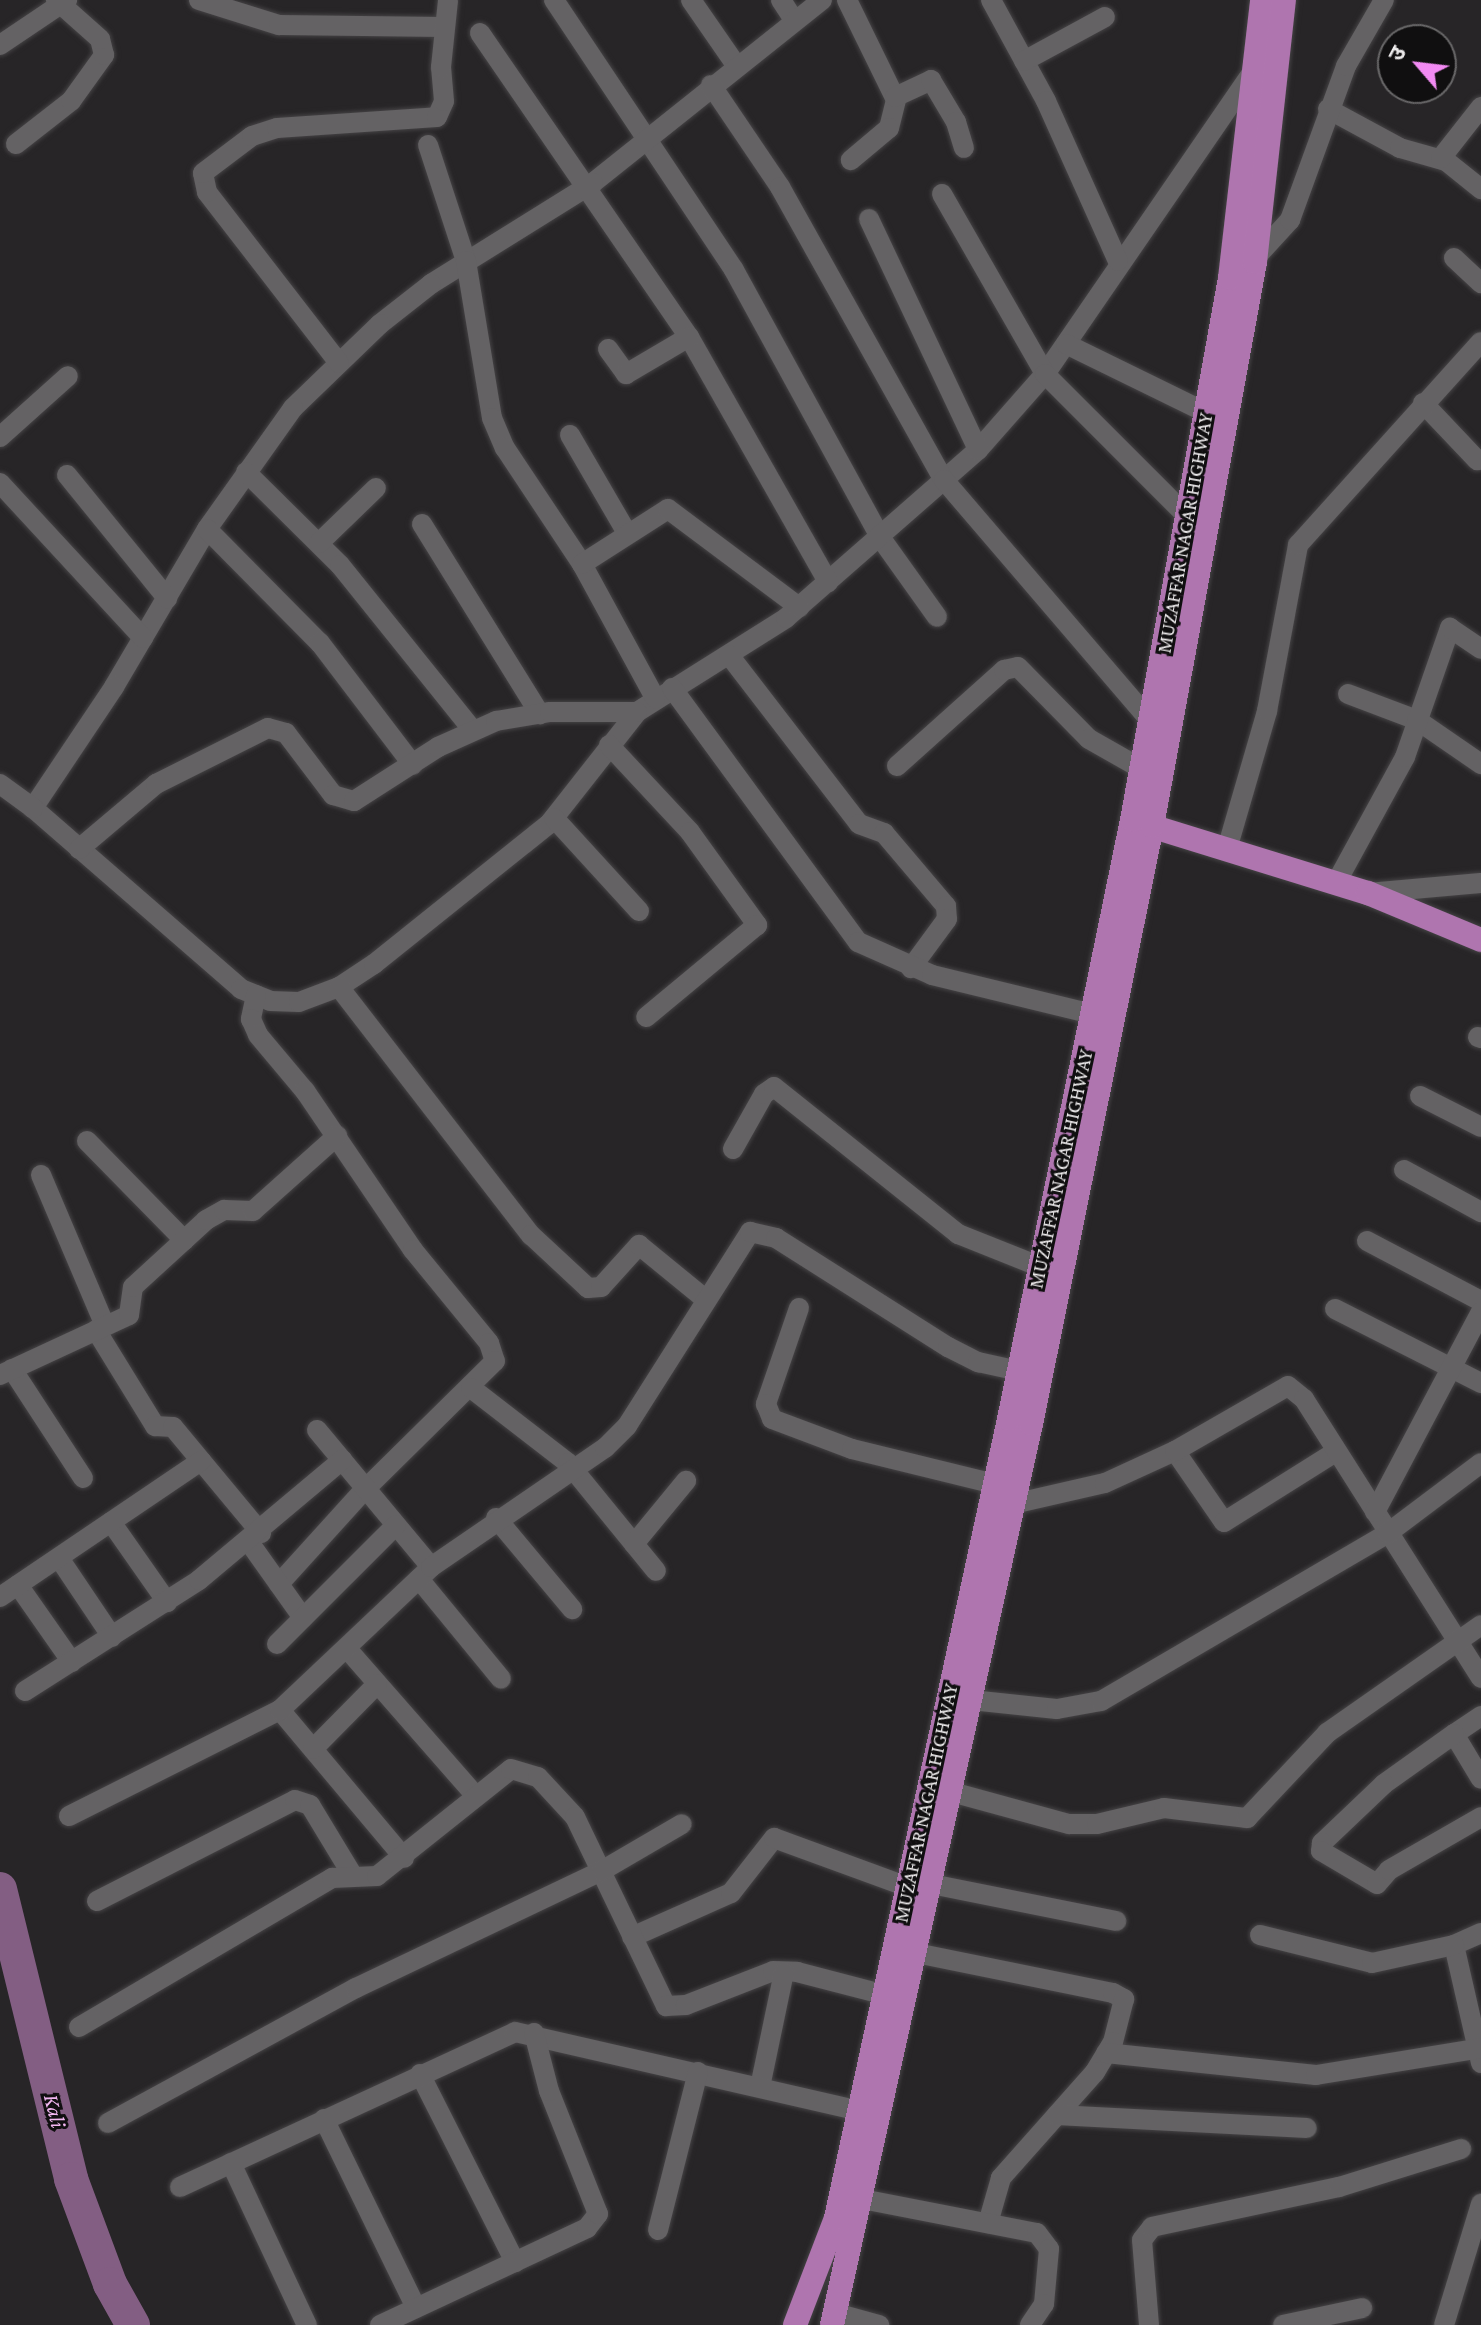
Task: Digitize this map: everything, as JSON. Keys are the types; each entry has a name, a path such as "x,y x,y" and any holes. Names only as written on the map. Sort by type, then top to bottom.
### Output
{"main road":[{"name":"MUZAFFAR NAGAR HIGHWAY","path":"1151,775 1150,720 1230,278 1262,0"},
{"name":"MUZAFFAR NAGAR HIGHWAY","path":"940,1789 971,1700 1013,1504 1151,775 1255,262 1284,0"},
{"name":"MUZAFFAR NAGAR HIGHWAY","path":"795,2325 836,2218 885,1995 920,1885 995,1484 1092,1014 1142,823"},
{"path":"1142,823 1368,893 1481,940"},
{"name":"MUZAFFAR NAGAR HIGHWAY","path":"833,2319 916,1953 920,1885"}],"street":[{"path":"199,0 279,25 444,27"},
{"path":"339,363 207,192 203,173 252,136 277,128 437,117 444,101 444,27 448,0"},
{"path":"554,0 734,270 880,537 937,617"},
{"path":"691,0 736,65"},
{"path":"781,0 794,20"},
{"path":"33,808 143,638 207,529 293,408 380,324 466,261 587,187 736,65 822,0"},
{"path":"847,0 895,97 889,128 851,160"},
{"path":"991,0 1024,61 1118,261"},
{"path":"1230,278 1255,262 1290,220 1328,109 1384,0"},
{"path":"0,45 62,2 100,39 104,55 71,101 16,144"},
{"path":"1024,61 1105,17"},
{"path":"480,33 689,337 828,582"},
{"path":"0,784 33,808 213,970 256,995 299,1002 339,987 514,856 554,818 637,712 799,607 978,450 1045,374 1118,261 1253,71"},
{"path":"895,97 931,80 956,122 964,148"},
{"path":"711,85 780,187 944,480 1150,720"},
{"path":"1441,158 1481,107"},
{"path":"1328,109 1400,148 1441,158 1481,189"},
{"path":"428,145 466,261 492,418 505,448 663,693 858,942 911,968 987,991 1092,1014"},
{"path":"942,194 1045,374 1188,517"},
{"path":"869,219 978,450"},
{"path":"1454,258 1481,283"},
{"path":"608,349 622,372 629,373 689,337"},
{"path":"1227,849 1267,711 1298,545 1353,489 1423,403 1481,342"},
{"path":"1066,344 1207,413"},
{"path":"0,437 68,376"},
{"path":"1423,403 1477,460"},
{"path":"570,435 627,533"},
{"path":"246,472 319,543 472,729"},
{"path":"67,475 167,598"},
{"path":"0,483 143,638"},
{"path":"319,543 376,488"},
{"path":"582,564 662,510 674,511 799,607"},
{"path":"422,524 540,714"},
{"path":"207,529 320,643 413,765"},
{"path":"1336,883 1391,788 1450,628 1481,649"},
{"path":"729,655 859,824 884,833 946,906 947,919 911,968"},
{"path":"897,766 1004,670 1018,667 1089,739 1151,775"},
{"path":"1348,694 1417,720 1481,764"},
{"path":"79,849 156,784 268,728 286,733 317,779 344,801 365,796 472,729 540,714 637,712"},
{"path":"609,745 690,832 757,925 646,1017"},
{"path":"554,818 639,911"},
{"path":"1368,893 1481,883"},
{"path":"339,987 531,1235 579,1281 597,1290 639,1245 705,1299"},
{"path":"256,995 253,1027 337,1136 365,1184 494,1352 491,1368 365,1489 279,1584"},
{"path":"733,1149 764,1094 774,1087 958,1234 1041,1267"},
{"path":"1420,1096 1481,1127"},
{"path":"83,1478 6,1372 129,1315 133,1287 184,1240 216,1213 253,1211 337,1136"},
{"path":"87,1141 184,1240"},
{"path":"1404,1170 1481,1212"},
{"path":"41,1175 101,1328 155,1426 173,1427 201,1461 255,1538 279,1584 303,1618"},
{"path":"69,1816 280,1710 349,1651 425,1573 496,1518 605,1448 627,1426 742,1240 759,1232 948,1347 978,1362 1019,1371"},
{"path":"1367,1241 1481,1301"},
{"path":"799,1308 766,1404 772,1419 852,1449 995,1484"},
{"path":"1335,1309 1481,1383"},
{"path":"1375,1512 1481,1312"},
{"path":"1013,1504 1105,1483 1175,1451 1288,1386 1304,1399 1481,1678"},
{"path":"471,1388 572,1468 656,1571"},
{"path":"317,1430 396,1525 425,1573 501,1679"},
{"path":"1175,1451 1224,1522 1337,1451"},
{"path":"25,1691 167,1602 255,1538 342,1460"},
{"path":"0,1597 201,1461"},
{"path":"971,1700 1057,1709 1101,1701 1388,1533 1481,1463"},
{"path":"634,1544 686,1481"},
{"path":"496,1518 572,1609"},
{"path":"111,1522 167,1602"},
{"path":"277,1644 396,1525"},
{"path":"59,1558 112,1637"},
{"path":"18,1585 72,1662"},
{"path":"940,1789 1069,1824 1097,1824 1164,1808 1247,1818 1327,1733 1481,1625"},
{"path":"349,1651 476,1796"},
{"path":"313,1749 377,1684"},
{"path":"280,1710 404,1858"},
{"path":"1481,1716 1384,1784 1322,1843 1321,1851 1377,1884 1389,1870 1481,1817"},
{"path":"1454,1734 1481,1779"},
{"path":"79,2027 332,1878 377,1876 404,1858 511,1769 538,1777 575,1817 603,1870 660,2000 675,2008 749,1979 784,1972 885,1995"},
{"path":"97,1901 295,1800 310,1805 353,1876"},
{"path":"108,2123 356,1988 603,1870 682,1824"},
{"path":"632,1937 731,1893 774,1838 920,1885 1116,1921"},
{"path":"1260,1935 1372,1963 1454,1945 1481,1933"},
{"path":"1106,2053 1316,2075 1480,2054 1454,1945"},
{"path":"916,1953 1119,1995 1126,2006 1106,2053 1001,2178 988,2223"},
{"path":"760,2087 784,1972"},
{"path":"180,2187 496,2038 534,2033 860,2111"},
{"path":"380,2325 587,2228 598,2214 549,2091 534,2033"},
{"path":"658,2230 698,2072"},
{"path":"420,2074 515,2262"},
{"path":"1057,2115 1307,2128"},
{"path":"324,2119 416,2308"},
{"path":"1149,2325 1142,2240 1152,2227 1339,2187 1461,2149"},
{"path":"231,2163 307,2325"},
{"path":"862,2199 1028,2230 1046,2241 1044,2304 1030,2325"},
{"path":"1444,2325 1481,2204"},
{"path":"1283,2325 1362,2308"},
{"path":"833,2319 879,2325"}],"waterway":[{"name":"Kali","path":"0,1889 71,2179 110,2284 133,2325"}]}
